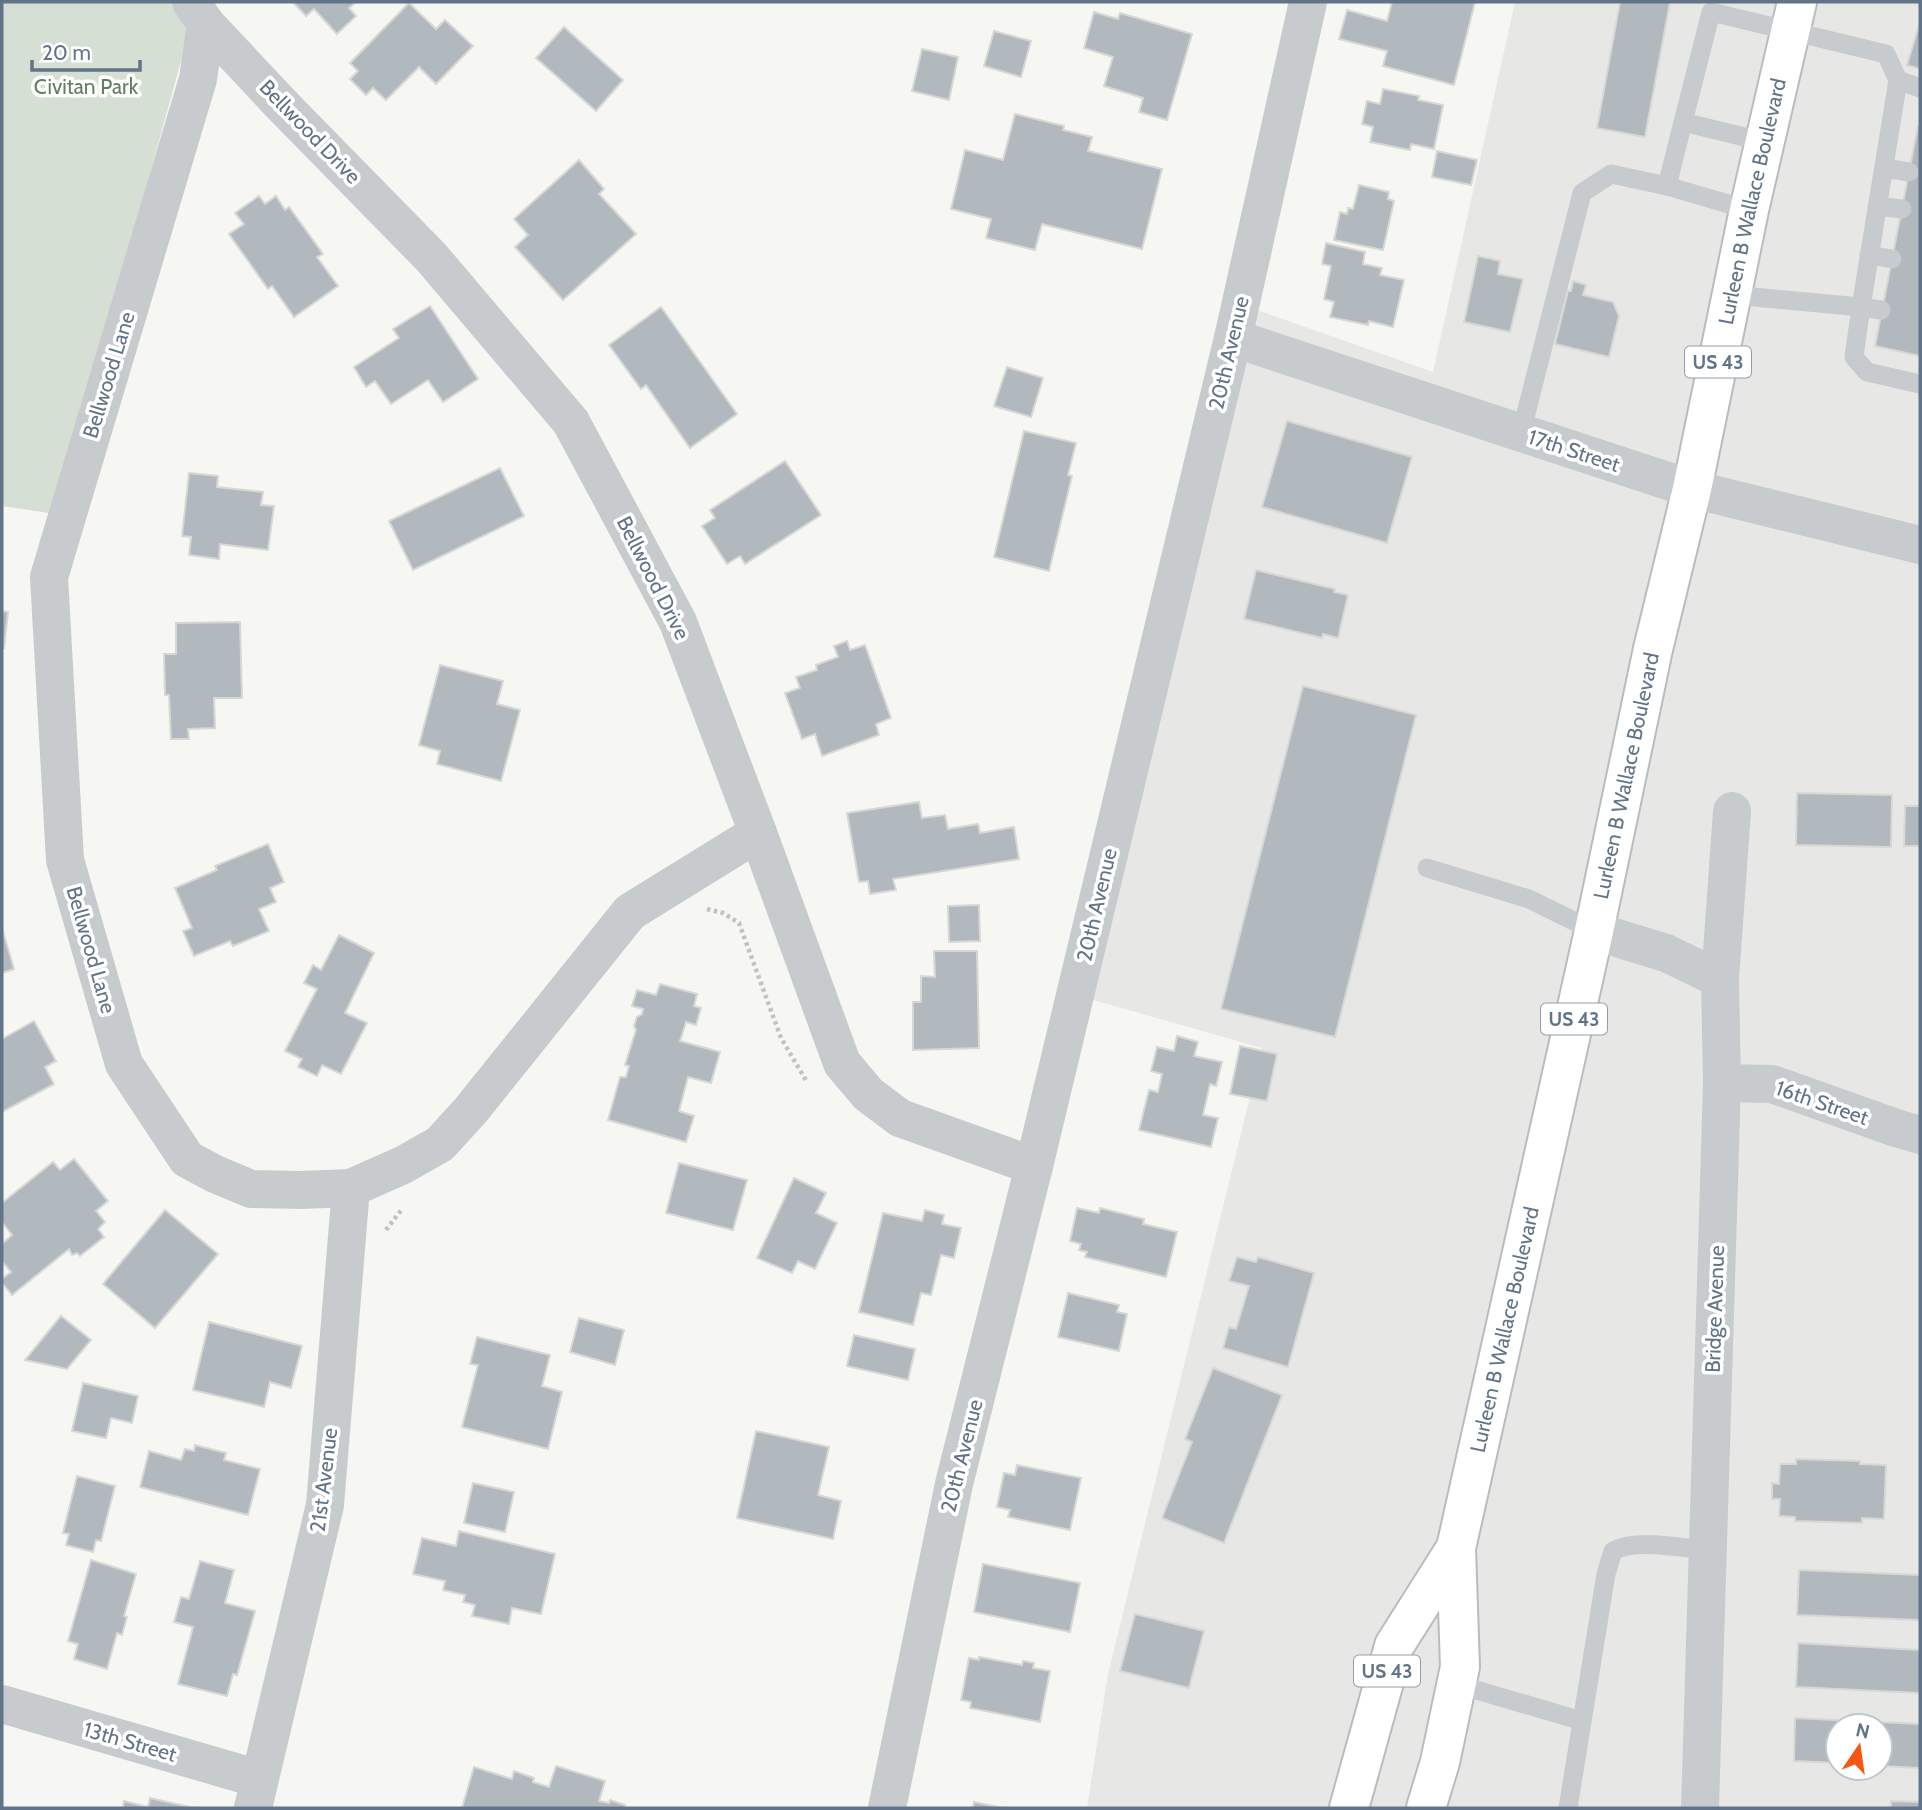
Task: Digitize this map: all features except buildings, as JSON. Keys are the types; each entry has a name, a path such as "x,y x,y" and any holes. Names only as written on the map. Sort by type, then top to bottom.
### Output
{"highway":[{"name":"Lurleen B Wallace Boulevard","path":"1426,1808 1440,1762 1460,1667 1456,1548 1594,931 1653,649 1692,489 1749,210 1794,16"},
{"name":"Lurleen B Wallace Boulevard","path":"1349,1808 1394,1646 1456,1548"}],"street":[{"name":"20th Avenue","path":"887,1808 954,1485 1034,1166 1233,338 1308,2"},
{"name":"Bellwood Drive","path":"198,13 282,105 431,257 571,422 678,622 842,1063 868,1094 900,1118 1034,1166"},
{"name":"Bellwood Lane","path":"198,13 198,79 49,577 65,860 124,1064 187,1159 215,1174 251,1188 351,1188 403,1165 440,1144 471,1110 630,912 758,833"},
{"name":"17th Street","path":"1233,338 1692,489 1919,540"},
{"name":"Bridge Avenue","path":"1700,1808 1721,1083 1720,979 1732,811"},
{"path":"1594,931 1666,953 1720,979"},
{"name":"16th Street","path":"1721,1083 1772,1084 1896,1129 1920,1135"},
{"name":"21st Avenue","path":"256,1793 325,1505 351,1188"},
{"name":"13th Street","path":"2,1704 256,1793"}],"lane":[{"path":"1667,186 1711,12 1794,16 1886,54 1898,80 1854,357 1867,372 1920,384"},
{"path":"1898,80 1920,88"},
{"path":"1683,122 1765,142"},
{"path":"1884,168 1909,172"},
{"path":"1521,433 1582,193 1611,173 1749,210"},
{"path":"1877,206 1902,209"},
{"path":"1869,255 1892,259"},
{"path":"1732,295 1881,310"},
{"path":"1427,868 1529,899 1594,931"},
{"path":"1568,1808 1606,1574 1613,1551 1621,1546 1641,1545 1707,1550"},
{"path":"1456,1684 1582,1721"}],"path":[{"path":"702,908 723,913 738,923 782,1038 809,1086"},
{"path":"346,1245 383,1234 399,1211 410,1203"}],"shaded area":[{"path":"1515,2 1920,2 1920,1808 1087,1808 1108,1674 1262,1048 1093,1000 1257,310 1433,372"}],"green space":[{"name":"Civitan Park","path":"2,2 176,2 192,21 56,514 2,506"}]}
